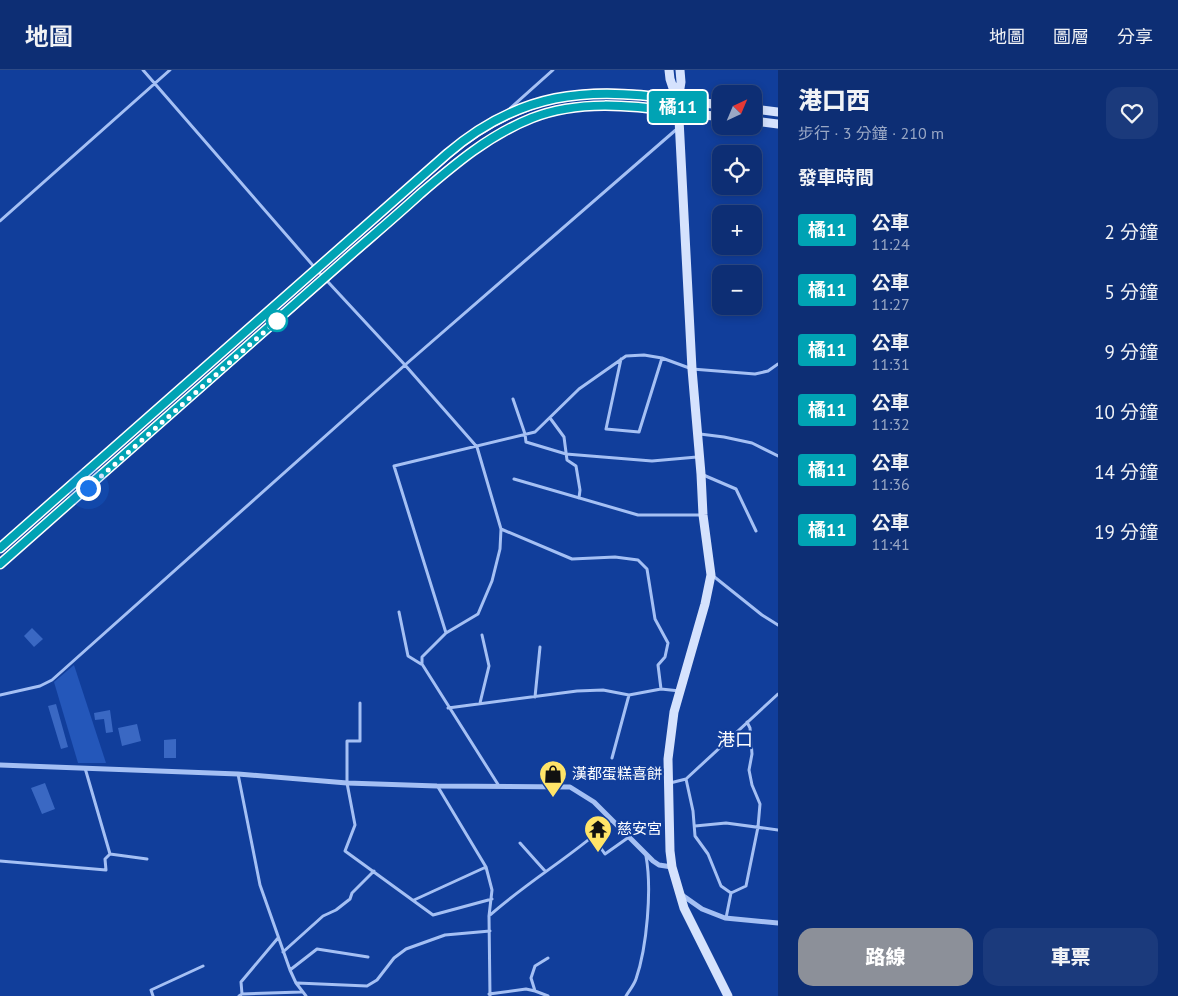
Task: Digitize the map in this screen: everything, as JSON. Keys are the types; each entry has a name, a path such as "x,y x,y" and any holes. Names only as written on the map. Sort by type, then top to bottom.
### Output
{"main road":[{"path":"669,70 670,80 678,100"},
{"path":"680,70 681,82 678,112 692,369 702,474 703,515 712,575 672,721 668,759 672,867 678,893 684,908 728,996"},
{"path":"0,548 460,144 500,118 541,101 594,93 654,96 712,104"},
{"path":"0,564 455,164 482,145 531,118 555,111 595,106 633,106 712,116"},
{"path":"762,110 778,112"},
{"path":"762,122 778,124"}],"street":[{"path":"0,765 238,774 347,783 570,787 594,802 646,855 659,865 672,867"},
{"path":"678,893 702,909 726,918 778,923"}],"lane":[{"path":"143,70 316,269 406,365 477,447 501,529 500,549 492,581 478,614 446,633 422,657 422,664"},
{"path":"0,222 170,70"},
{"path":"500,118 553,70"},
{"path":"0,695 40,686 52,680 406,365 679,127"},
{"path":"446,633 394,466 535,432 579,389 626,356 644,355 662,358 692,369 755,374 768,371 778,364"},
{"path":"621,359 606,429 639,432 662,358"},
{"path":"513,398 526,442 566,454 652,461 700,456"},
{"path":"550,418 564,437 567,460 576,466 580,498"},
{"path":"698,434 752,443 778,456"},
{"path":"702,474 736,489 756,531"},
{"path":"514,478 638,514 703,515"},
{"path":"501,529 572,559 615,557 638,560 647,569 655,619 668,643 665,657 658,665 661,689"},
{"path":"712,575 762,615 778,625"},
{"path":"400,612 408,656 422,664 499,786"},
{"path":"480,704 489,666 482,635"},
{"path":"535,697 540,647"},
{"path":"448,708 577,691 603,690 629,695 661,689 680,691"},
{"path":"668,784 686,779 778,694"},
{"path":"612,758 629,695"},
{"path":"360,703 360,741 347,741 347,783 355,825 345,851 434,915 492,899"},
{"path":"726,918 732,893 746,886 758,827 760,804 752,785 749,770 752,754 750,728 747,722"},
{"path":"85,768 110,854"},
{"path":"238,774 260,885 290,970 296,983 306,996"},
{"path":"686,779 696,836 708,854 720,886 732,893"},
{"path":"437,786 486,866 492,890 489,995 526,989 548,996"},
{"path":"490,916 545,871 594,838 613,820"},
{"path":"695,826 726,823 778,830"},
{"path":"594,838 605,854 629,837"},
{"path":"520,843 545,871"},
{"path":"110,854 147,859"},
{"path":"0,861 106,870 105,859 110,854"},
{"path":"626,996 636,981 645,937 650,874 646,855"},
{"path":"414,900 486,866"},
{"path":"283,952 323,916 336,910 350,899 352,893 374,871"},
{"path":"296,983 367,986 377,980 394,958 406,949 445,935 490,931"},
{"path":"278,938 241,982 240,995 302,992"},
{"path":"290,970 317,950 368,957"},
{"path":"535,991 531,978 535,966 548,958"},
{"path":"153,996 151,990 203,966"}],"shaded area":[{"path":"74,665 106,763 78,763 54,682"}],"building":[{"path":"32,628 43,639 34,647 24,636"},
{"path":"56,704 68,747 61,749 48,706"},
{"path":"110,710 113,732 106,733 104,719 95,720 94,713"},
{"path":"137,724 141,741 122,746 118,728"},
{"path":"176,739 176,758 164,758 164,740"},
{"path":"45,783 55,809 42,814 31,788"}],"bus line":[{"name":"橘11","path":"0,548 447,154 471,136 500,118 550,99 594,93 609,93 654,96 678,100 678,112 633,106 595,106 555,111 531,118 510,128 469,153 324,278 0,564"}],"place":[{"name":"漢都蛋糕喜餅","path":"553,798"},
{"name":"慈安宮","path":"598,853"}],"district":[{"name":"港口","path":"735,740"}],"route":[{"path":"88,488 280,318 277,321"}]}
